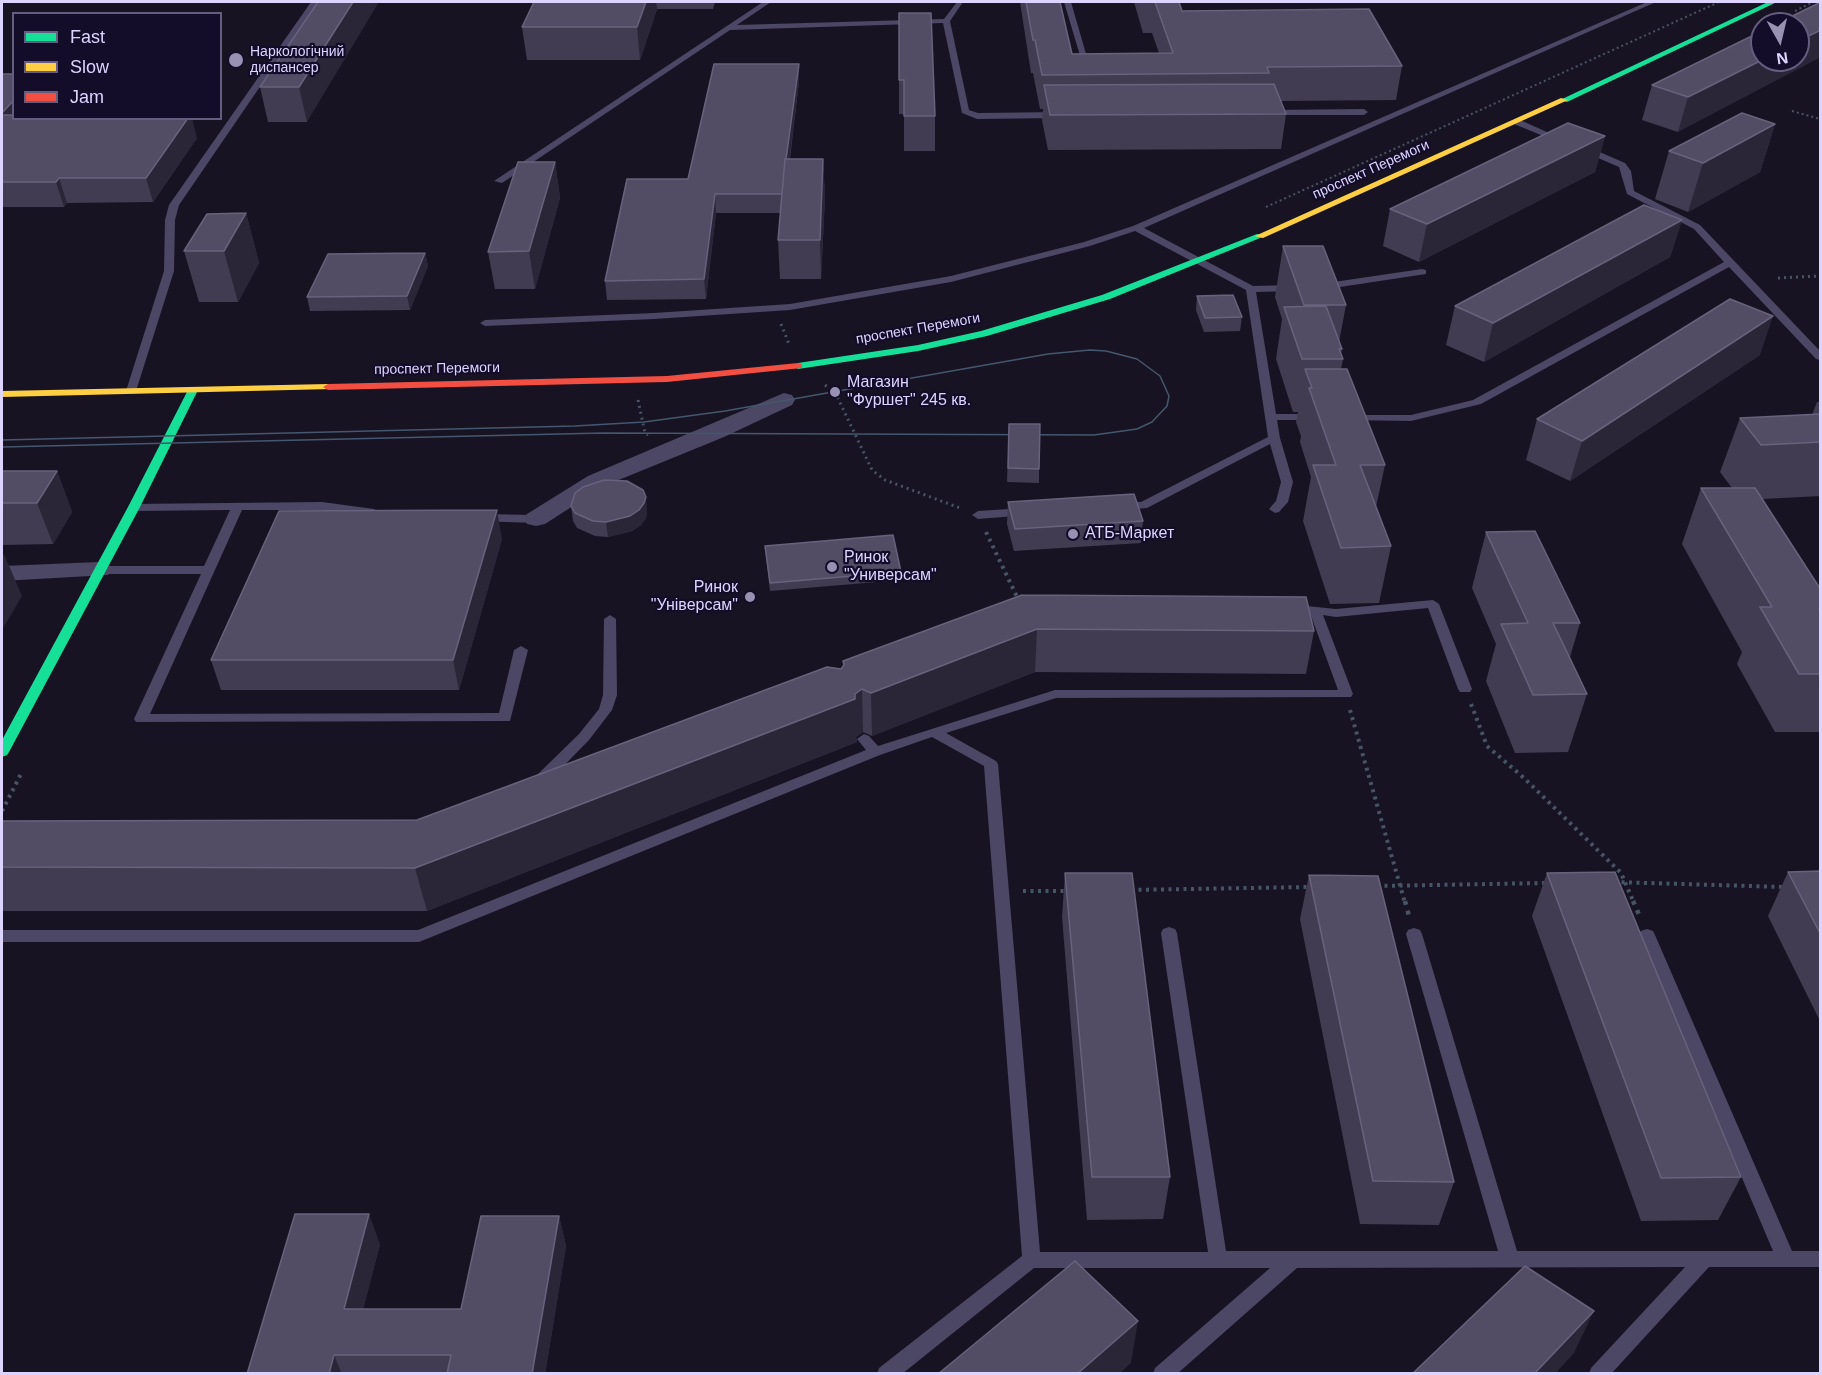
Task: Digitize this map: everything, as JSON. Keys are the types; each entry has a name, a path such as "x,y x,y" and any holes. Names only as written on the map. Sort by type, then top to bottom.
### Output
{"main road":[{"name":"проспект Перемоги","path":"2,394 617,381 724,375 918,348 983,334 1075,309 1293,223 1517,122 1773,2"},
{"path":"2,752 134,507 193,390"}],"street":[{"path":"536,519 596,481 784,400"},
{"path":"2,574 99,570"}],"lane":[{"path":"130,391 169,271 170,220 174,205 314,2"},
{"path":"499,181 767,2"},
{"path":"960,2 946,21 965,111 977,116 1071,115"},
{"path":"1067,2 1088,69"},
{"path":"485,323 699,313 819,303 951,279 1087,244 1136,228 1652,2"},
{"path":"727,28 946,21"},
{"path":"1258,113 1364,112"},
{"path":"1517,122 1616,161 1626,171 1630,192 1688,220 1731,261 1821,357"},
{"path":"1136,228 1251,289 1327,286 1422,272"},
{"path":"1270,417 1411,418 1477,402 1731,261"},
{"path":"1251,289 1270,417 1287,482 1282,502 1275,508"},
{"path":"1108,507 1143,505 1274,438"},
{"path":"238,506 141,718 505,718 522,650"},
{"path":"134,507 322,506 386,516"},
{"path":"978,515 1037,512"},
{"path":"466,518 536,519"},
{"path":"99,570 209,570"},
{"path":"1278,605 1336,613 1373,612 1433,604 1465,689"},
{"path":"2,936 419,936 869,746 933,732 1055,694 1346,694 1315,610"},
{"path":"576,766 538,780 584,737 605,710 610,695 610,619"},
{"path":"933,732 991,764 1031,1260"},
{"path":"1169,933 1218,1260"},
{"path":"1414,934 1510,1259"},
{"path":"1647,935 1786,1259"},
{"path":"886,1374 1031,1260 1821,1259"},
{"path":"1162,1374 1293,1260"},
{"path":"1598,1374 1704,1260"}],"path":[{"path":"1262,209 1719,2"},
{"path":"1792,111 1821,119"},
{"path":"1778,278 1821,276"},
{"path":"779,345 800,342"},
{"path":"789,344 799,366 835,392 856,433 866,461 885,480 978,515 1022,607"},
{"path":"638,399 645,433 671,450"},
{"path":"1465,689 1487,746 1524,778 1621,873 1647,935"},
{"path":"1346,694 1414,934"},
{"path":"1613,882 1786,887"},
{"path":"1365,886 1554,883"},
{"path":"1119,890 1318,887"},
{"path":"1001,892 1072,891"}],"building":[{"path":"318,2 353,2 299,87 260,87"},
{"path":"534,2 646,2 637,27 522,27"},
{"path":"1026,2 1060,2 1072,54 1173,53 1155,2 1179,2 1182,11 1369,9 1402,66 1267,67 1269,73 1042,75"},
{"path":"1821,2 1821,30 1810,35 1810,12 1801,12"},
{"path":"899,13 931,13 935,116 904,116 904,80 899,80"},
{"path":"1750,37 1750,66 1688,97 1652,85"},
{"path":"714,64 799,64 782,194 715,194 704,279 605,281 627,179 688,179"},
{"path":"2,74 12,74 12,102 2,113"},
{"path":"1274,84 1286,114 1050,115 1044,85"},
{"path":"1742,113 1775,124 1703,163 1669,151"},
{"path":"2,115 12,115 12,120 187,120 146,178 59,178 56,182 2,182"},
{"path":"1568,123 1605,136 1427,224 1390,209"},
{"path":"785,159 823,159 820,240 778,240"},
{"path":"518,162 555,162 529,251 488,252"},
{"path":"1644,205 1682,220 1493,323 1455,306"},
{"path":"246,213 224,251 184,251 207,214"},
{"path":"1283,246 1323,246 1346,305 1304,305"},
{"path":"425,253 407,296 307,297 328,254"},
{"path":"1233,295 1242,317 1205,318 1197,296"},
{"path":"1730,299 1773,316 1582,441 1537,419"},
{"path":"1326,306 1342,349 1339,349 1343,359 1302,359 1284,307"},
{"path":"1305,369 1347,369 1385,465 1360,465 1391,546 1341,548 1313,465 1336,465 1309,388 1312,388"},
{"path":"1821,414 1821,442 1761,445 1740,418"},
{"path":"1009,424 1040,424 1039,469 1008,468"},
{"path":"2,471 57,471 37,503 2,503"},
{"path":"604,480 627,481 643,490 646,497 644,503 630,516 606,522 593,521 575,513 571,506 575,493 583,487"},
{"path":"1701,488 1755,488 1821,590 1821,609 1819,609 1821,611 1821,674 1799,674 1760,607 1772,607"},
{"path":"1134,494 1143,521 1015,529 1008,502"},
{"path":"497,510 453,660 211,660 279,511"},
{"path":"1535,531 1580,623 1553,623 1587,694 1533,695 1501,624 1528,623 1486,532"},
{"name":"Ринок \"Универсам\"","path":"893,535 901,572 770,583 765,546"},
{"path":"1022,595 1306,597 1314,631 1037,629 871,693 862,689 855,694 855,699 415,868 2,867 2,821 417,820 827,667 841,669 844,665 843,661"},
{"path":"1821,871 1821,935 1788,872"},
{"path":"1615,872 1741,1177 1661,1178 1547,873"},
{"path":"1065,873 1132,873 1170,1177 1092,1177"},
{"path":"1309,875 1378,876 1454,1182 1373,1181"},
{"path":"295,1214 369,1214 344,1309 461,1309 481,1216 559,1216 532,1374 447,1374 451,1355 334,1355 329,1374 247,1374"},
{"path":"1075,1261 1138,1321 1077,1374 938,1374"},
{"path":"1525,1266 1594,1311 1534,1374 1412,1374"}],"tram line":[{"path":"2,440 575,426 644,422 725,411 1048,354 1090,350 1106,351 1137,359 1160,376 1169,396 1167,406 1152,422 1137,429 1094,435 603,433 2,447"}],"traffic: fast":[{"path":"1564,100 1773,2"},
{"path":"798,366 918,348 983,334 1106,297 1260,236"},
{"path":"2,752 134,507 193,390"}],"traffic: slow":[{"path":"1260,236 1564,100"},
{"path":"2,394 328,387"}],"traffic: jam":[{"path":"328,387 667,379 798,366"}],"place":[{"name":"Наркологічний диспансер","path":"236,60"},
{"name":"Магазин \"Фуршет\" 245 кв.","path":"835,392"},
{"name":"АТБ-Маркет","path":"1073,534"},
{"name":"Ринок \"Универсам\"","path":"832,567"},
{"name":"Ринок \"Універсам\"","path":"750,597"}]}
